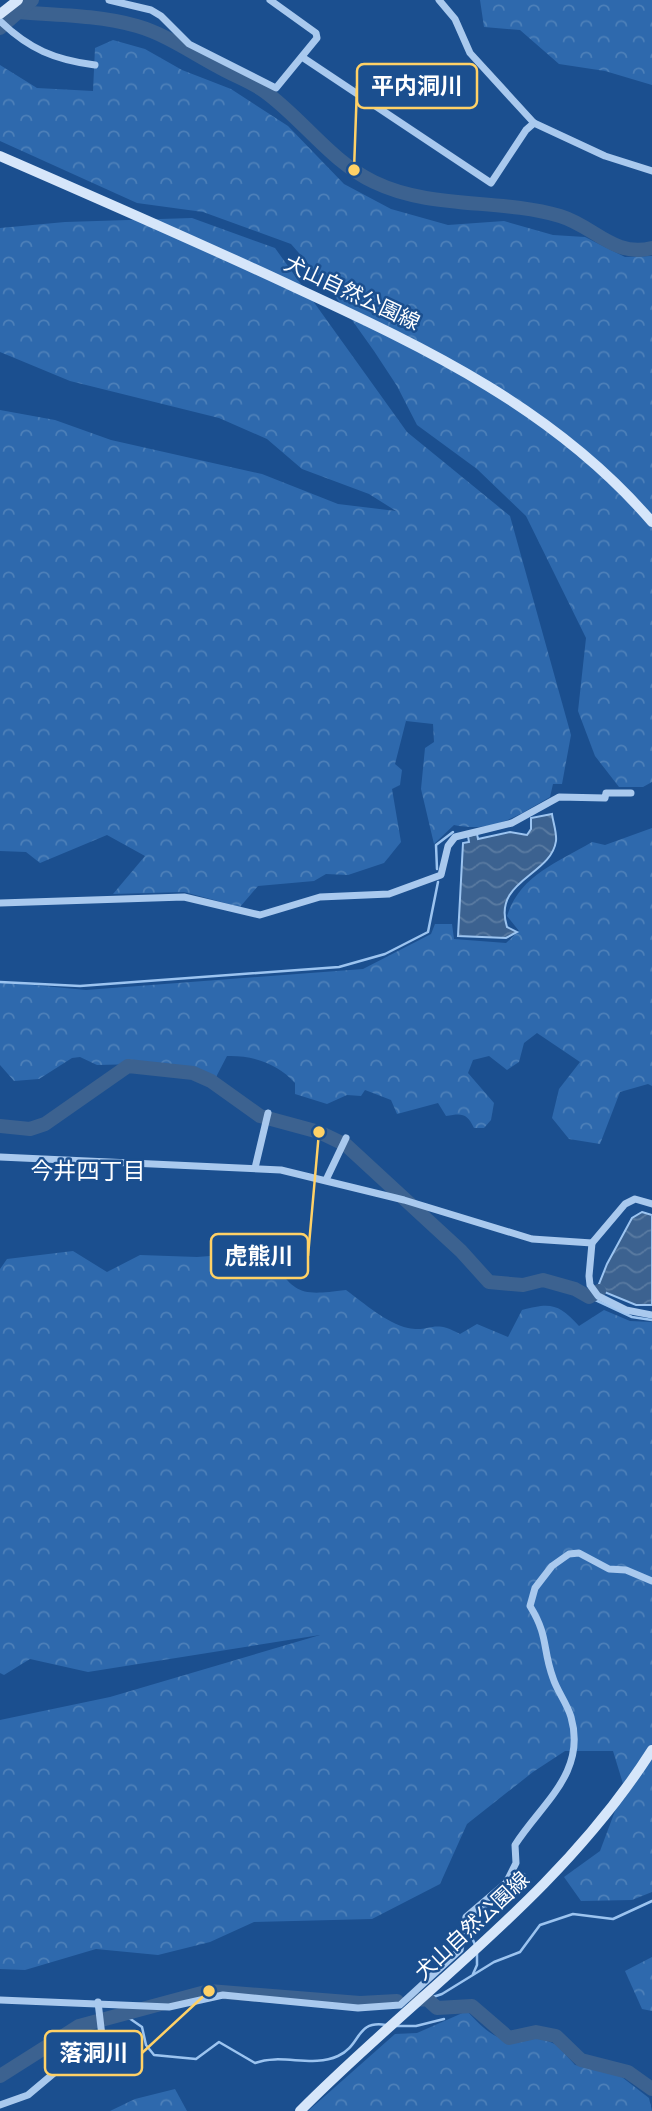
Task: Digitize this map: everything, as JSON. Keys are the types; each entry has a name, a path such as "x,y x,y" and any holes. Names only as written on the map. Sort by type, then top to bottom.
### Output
{"main road":[{"path":"0,14 18,0"},
{"name":"犬山自然公園線","path":"0,156 406,338 481,379 548,424 588,457 652,522"},
{"name":"犬山自然公園線","path":"300,2111 498,1931 586,1840 652,1750"}],"street":[{"path":"110,0 158,13 190,44 273,88 282,85 317,38 316,33 270,0"},
{"path":"439,0 456,19 470,53 534,123 605,156 652,171"},
{"path":"0,21 49,57 95,65"},
{"path":"302,57 491,183 526,130 534,123"},
{"path":"0,903 184,897 260,915 320,897 390,894 441,874 448,846 456,837 512,823 559,797 605,798 606,793 631,793"},
{"path":"255,1168 268,1113"},
{"path":"326,1180 345,1138"},
{"path":"0,1157 281,1170 408,1201 532,1238 592,1243"},
{"path":"652,1204 630,1200 592,1243 589,1276 595,1293 626,1310 652,1315"},
{"path":"0,2000 56,2005 98,2002 169,2007 223,1995 358,2008 400,2005 460,1950 466,1917 506,1883 516,1863 515,1845 547,1806 574,1759 571,1717 553,1679 546,1637 530,1606 535,1588 562,1556 579,1553 609,1569 626,1570 652,1581"},
{"path":"0,2105 28,2095 66,2063 104,2053 98,2002"}],"green space":[{"path":"480,0 652,0 652,85 605,71 559,64 520,30 484,27"},
{"path":"113,40 145,49 182,70 231,89 288,126 344,184 391,209 448,225 504,221 553,235 585,237 625,257 652,256 652,782 643,787 619,787 595,756 578,711 586,638 526,516 477,469 417,425 397,386 374,351 327,285 291,244 203,212 137,203 0,141 0,65 37,88 93,91 95,48"},
{"path":"192,218 275,248 407,432 510,516 571,735 562,784 553,784 550,797 493,825 454,825 434,844 421,789 425,748 434,742 433,724 406,721 395,764 402,770 400,785 392,789 401,842 384,863 348,875 326,874 314,881 258,886 240,907 184,892 113,894 145,856 107,835 40,863 26,852 0,851 0,410 55,420 111,440 262,474 338,504 396,511 369,494 302,469 267,439 219,418 70,381 0,352 0,228 65,222"},
{"path":"652,828 652,1086 648,1084 620,1092 600,1144 569,1139 552,1118 559,1089 580,1062 537,1033 524,1043 519,1062 507,1070 489,1056 473,1060 468,1073 494,1103 491,1120 484,1128 474,1128 463,1115 446,1116 438,1103 397,1114 391,1100 365,1090 361,1096 347,1095 327,1104 295,1094 295,1083 288,1076 273,1066 246,1057 227,1056 215,1079 197,1072 140,1064 97,1065 80,1057 72,1058 39,1079 14,1081 0,1065 0,982 86,990 363,969 431,934 435,924 452,924 454,939 506,943 519,931 507,916 513,902 530,880 592,842 605,845"},
{"path":"73,1251 107,1272 140,1255 197,1257 264,1252 283,1276 298,1289 315,1293 346,1290 392,1322 416,1329 437,1326 460,1334 477,1324 508,1337 522,1310 540,1306 560,1309 579,1326 604,1310 630,1321 652,1322 652,1892 632,1900 581,1901 564,1877 600,1851 624,1787 613,1751 565,1751 533,1772 467,1824 440,1884 372,1919 254,1922 210,1942 158,1955 96,1949 25,1970 0,1969 0,1720 110,1697 320,1635 88,1672 30,1659 4,1675 0,1673 0,1269 7,1259"},
{"path":"652,1957 652,2011 642,2009 625,1971"},
{"path":"467,2011 496,2036 513,2039 534,2035 557,2045 575,2065 614,2071 649,2098 652,2111 308,2111 395,2034 417,2033"},
{"path":"175,2089 187,2111 110,2111 135,2099"}],"water":[{"path":"552,814 556,841 552,853 515,888 508,899 505,911 507,927 517,932 506,938 458,936 463,843 469,842 468,836 477,834 478,839 510,832 527,835 531,829 531,818"},
{"path":"642,1212 652,1215 652,1305 636,1305 597,1289 632,1218"}],"waterway":[{"path":"0,28 32,0"},
{"path":"16,12 107,20 137,26 158,34 259,87 344,163 374,182 396,191 419,197 513,207 560,216 626,249 652,248"},
{"path":"437,869 436,845 453,832"},
{"path":"0,982 80,986 339,967 385,954 428,932 438,882"},
{"path":"0,1126 30,1129 45,1124 128,1066 193,1073 211,1081 260,1116 319,1132 346,1145 461,1251 489,1282 523,1285 543,1280 575,1289 589,1297 599,1291"},
{"path":"589,1297 632,1317 652,1320"},
{"path":"476,1947 469,1931 475,1916 524,1874"},
{"path":"427,1999 442,1994 494,1962 520,1952 540,1925 573,1914 613,1919 652,1901"},
{"path":"473,1974 477,1965 477,1953"},
{"path":"0,2076 79,2026 209,1991 360,2003 397,2001"},
{"path":"415,2000 427,1999 437,2008 472,2006 509,2038 536,2032 556,2036 581,2060 628,2072 652,2089"},
{"path":"112,2018 129,2018 142,2027 146,2045 154,2055 196,2059 219,2042 255,2063 276,2059 328,2059 346,2051 369,2026 386,2025"},
{"path":"396,2026 416,2026 444,2019"}],"place":[{"name":"平内洞川","path":"354,170"},
{"name":"虎熊川","path":"319,1132"},
{"name":"落洞川","path":"209,1991"}],"district":[{"name":"今井四丁目","path":"88,1171"}]}
